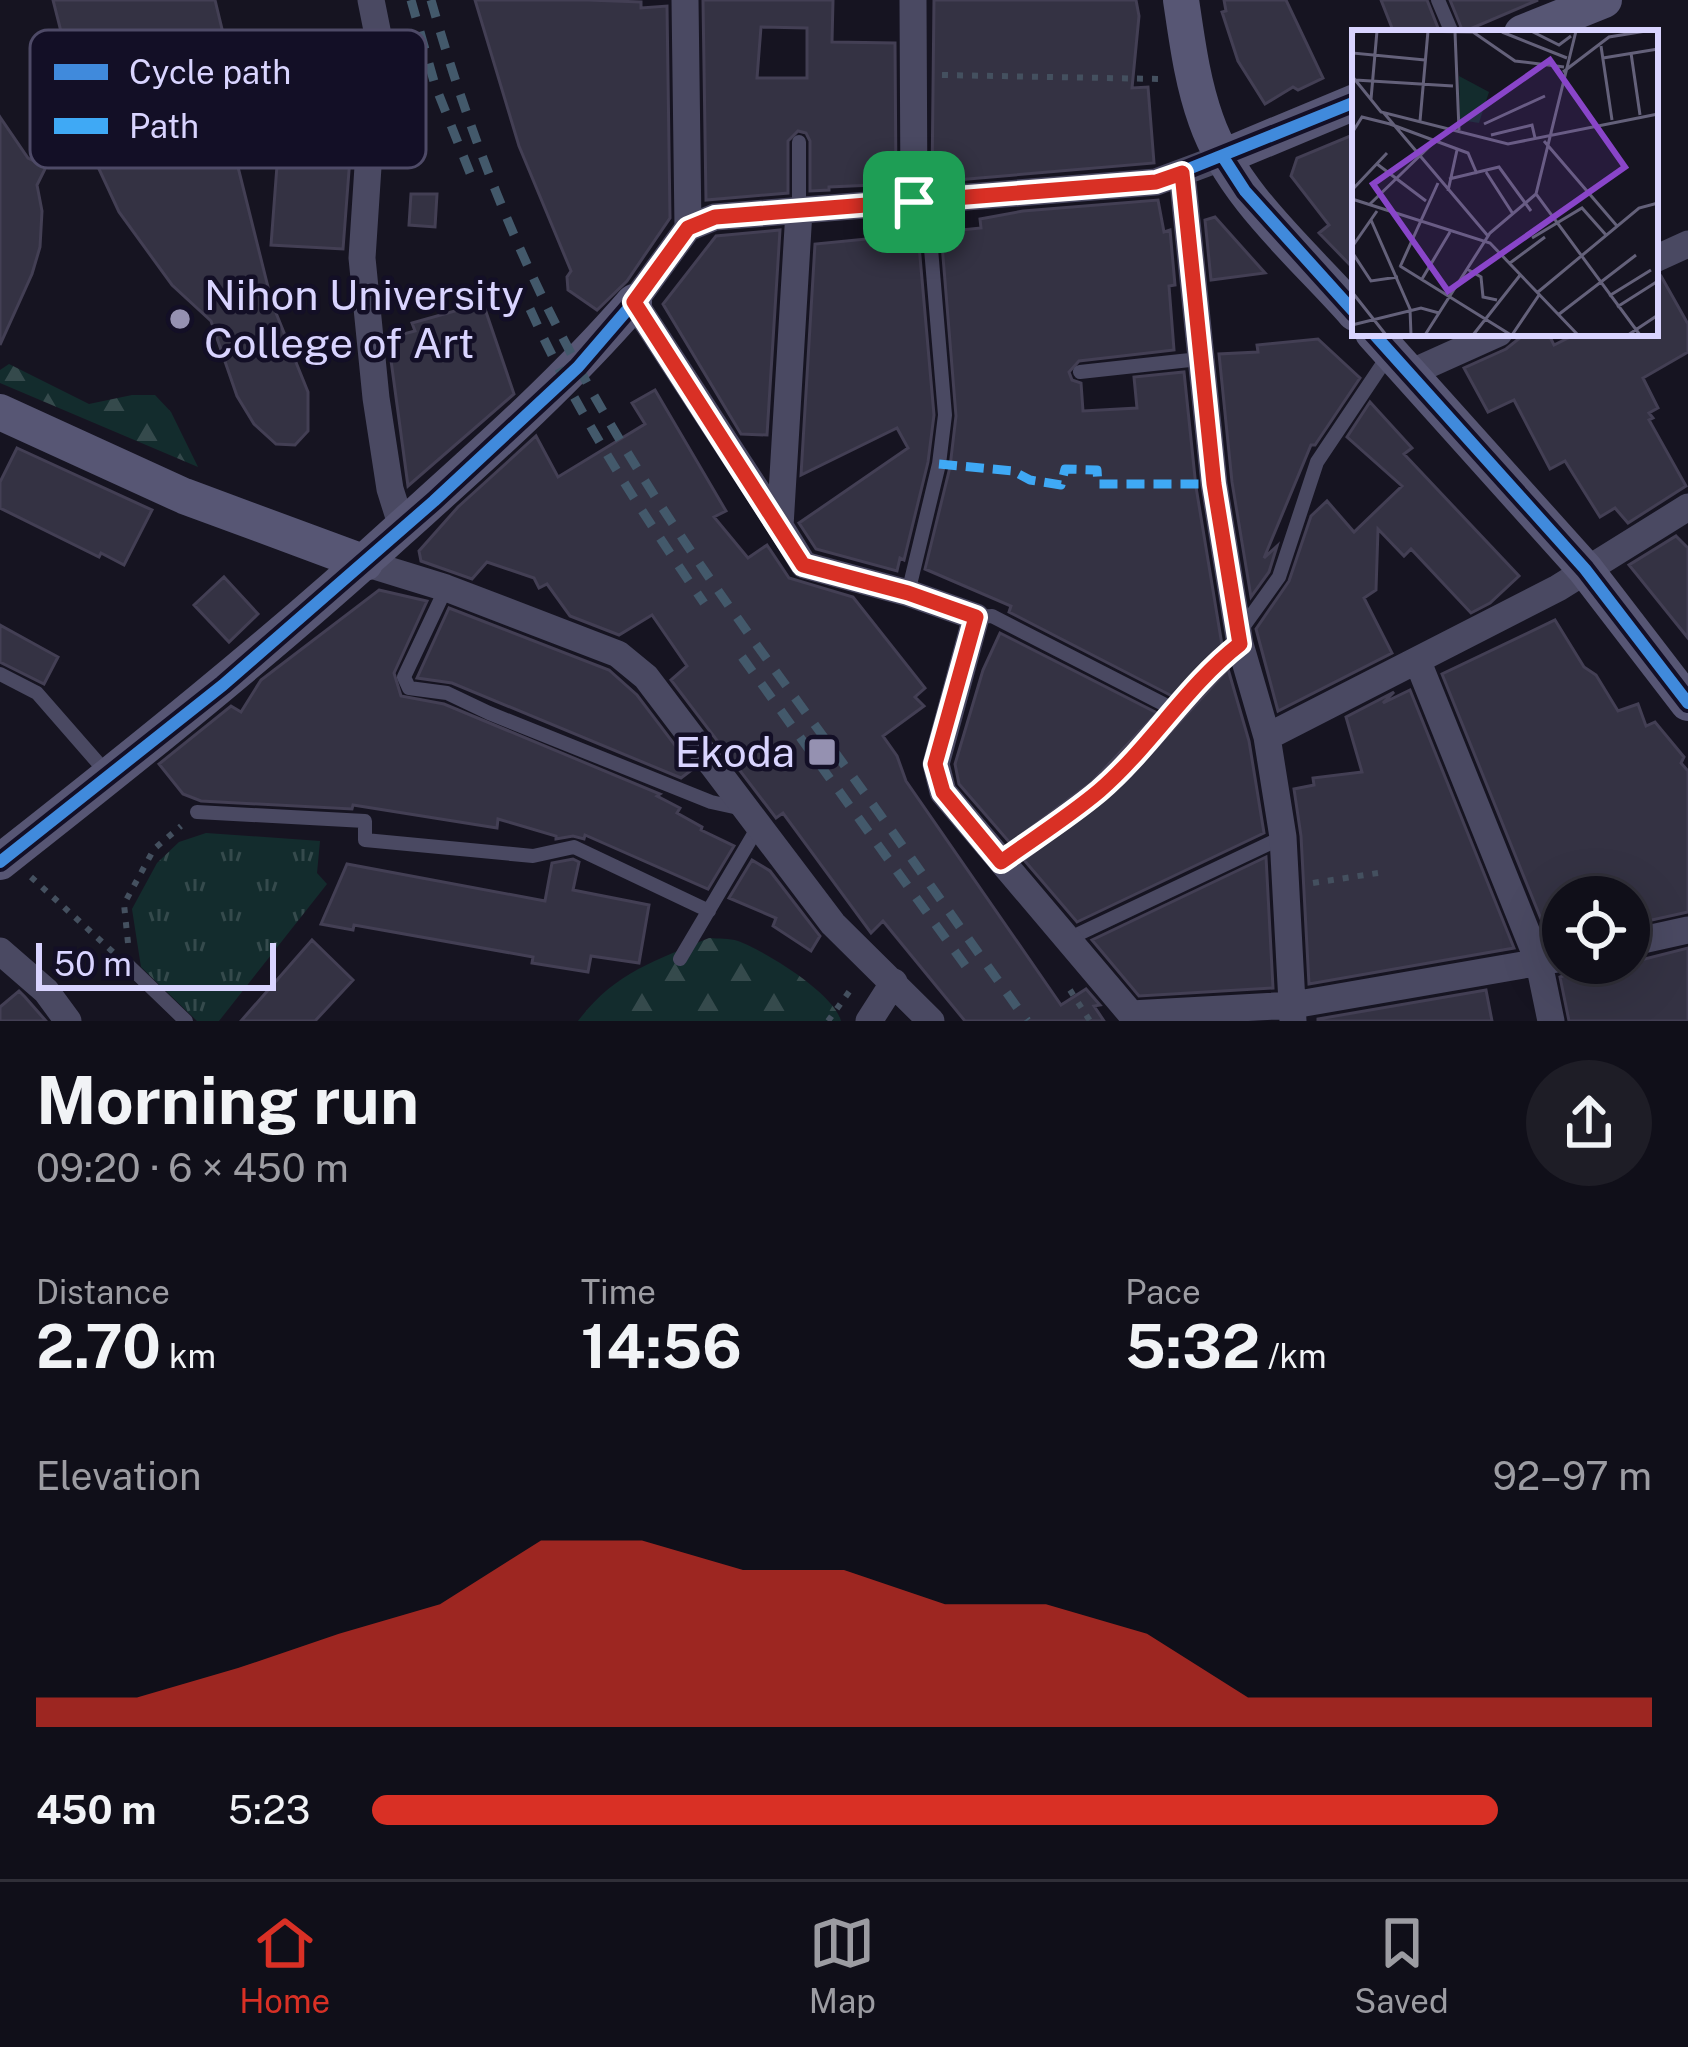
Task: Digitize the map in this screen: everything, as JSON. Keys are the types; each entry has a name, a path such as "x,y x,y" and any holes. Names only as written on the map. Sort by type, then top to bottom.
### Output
{"street":[{"path":"371,0 377,30"},
{"path":"685,0 688,228"},
{"path":"913,0 921,201"},
{"path":"1181,0 1201,102 1223,157 1245,190 1352,310"},
{"path":"1529,30 1604,0"},
{"path":"4,859 365,562 578,367 688,228 715,217 1156,182 1352,103"},
{"path":"368,168 362,258 376,398 390,489 402,527"},
{"path":"1182,173 1214,484 1239,638 1267,736 1283,837 1293,1013"},
{"path":"780,526 800,211"},
{"path":"1658,258 1688,244"},
{"path":"634,302 803,565 976,617 935,764 943,792 1132,1017 1293,1013 1542,963"},
{"path":"1391,352 1481,336"},
{"path":"1391,352 1586,569 1688,703"},
{"path":"0,412 184,496 618,654 646,677 832,924 931,1021"},
{"path":"1267,736 1558,588 1688,507"},
{"path":"1418,662 1542,941"},
{"path":"1650,939 1688,930"},
{"path":"0,951 46,991 68,1021"},
{"path":"869,1021 894,982"},
{"path":"1551,984 1551,1021"}],"lane":[{"path":"1438,0 1451,30"},
{"path":"799,142 800,211"},
{"path":"908,593 939,464 945,415 921,201"},
{"path":"1001,862 1099,791 1239,638 1280,577 1317,462 1391,352"},
{"path":"1080,372 1199,359"},
{"path":"446,588 404,677 410,688 447,693 751,818 709,911 680,958"},
{"path":"976,617 992,616 1177,711"},
{"path":"0,674 37,693 110,775"},
{"path":"197,812 365,821 364,840 533,856 574,848 709,911"},
{"path":"1068,939 1283,837"},
{"path":"128,966 187,1021"}],"path":[{"path":"913,74 1160,79"},
{"path":"128,966 124,904 154,849 197,812"},
{"path":"4,859 128,966"},
{"path":"1286,888 1378,873"},
{"path":"1072,995 1090,1021"}],"green space":[{"path":"9,364 89,404 155,395 171,412 198,467 0,383 0,370"},
{"path":"206,833 320,841 317,873 327,884 219,1021 197,1021 141,967 132,909 157,863 179,842"},
{"path":"709,938 738,941 781,963 826,998 841,1021 578,1021 621,979"}],"building":[{"path":"53,0 215,0 222,30 61,30"},
{"path":"475,0 667,6 670,218 627,281 597,310 568,290 571,271 519,146"},
{"path":"703,0 833,0 832,42 895,43 896,184 810,191 810,141 798,131 788,141 788,193 706,200","holes":["761,27 807,28 807,78 757,78"]},
{"path":"934,0 1136,0 1139,16 1132,88 1148,87 1154,163 932,182"},
{"path":"1224,0 1286,0 1323,78 1298,90 1293,87 1265,104 1238,61 1222,12 1226,11"},
{"path":"1381,0 1427,0 1439,30 1393,30"},
{"path":"1450,0 1538,0 1468,30 1462,30"},
{"path":"0,117 30,159 30,168 46,168 37,185 42,211 40,247 0,345"},
{"path":"1352,135 1352,267 1319,233 1329,225 1291,176 1297,158"},
{"path":"99,168 238,168 272,303 308,392 308,431 295,445 276,444 254,424 237,396 211,321 172,285 119,212"},
{"path":"277,168 349,168 343,249 271,245"},
{"path":"411,194 437,194 435,227 409,225"},
{"path":"1158,200 1164,232 1170,230 1174,350 1079,361 1069,372 1072,380 1081,383 1083,411 1137,408 1134,377 1184,372 1196,487 1222,645 1172,696 1009,612 1011,606 925,569 950,467 956,416 941,232 981,228 980,219 1023,211"},
{"path":"1215,217 1265,273 1211,280 1205,220"},
{"path":"780,230 767,435 741,434 663,304 716,236"},
{"path":"918,234 934,415 928,462 904,560 900,558 897,571 816,549 799,523 908,448 897,428 801,475 815,244"},
{"path":"1658,276 1688,324 1688,352 1643,378 1658,408 1649,413 1653,418 1649,420 1686,486 1628,523 1615,508 1600,517 1565,461 1550,469 1514,400 1488,412 1464,368 1522,336 1550,336 1554,345 1572,336 1658,336"},
{"path":"483,303 514,394 408,486 388,338 415,331 412,323"},
{"path":"1318,339 1360,378 1311,445 1264,558 1277,546 1269,572 1251,597 1232,482 1219,354 1258,352 1257,345"},
{"path":"655,390 726,511 714,517 748,558 767,545 789,578 853,597 925,688 915,697 924,706 883,736 906,781 1061,1005 1086,989 1100,1005 1094,1006 1104,1021 965,1021 883,921 871,933 783,813 776,818 671,680 687,666 652,615 619,635 570,616 547,584 539,588 534,578 487,562 472,579 421,561 419,551 458,507 536,436 558,477 645,424 632,403"},
{"path":"1370,402 1412,448 1404,454 1519,576 1490,603 1471,613 1411,549 1404,556 1378,529 1376,590 1364,598 1392,653 1278,711 1256,629 1289,581 1311,516 1327,501 1354,532 1402,486 1347,437"},
{"path":"17,448 152,510 124,565 0,508 0,482"},
{"path":"1676,536 1688,548 1688,638 1629,565"},
{"path":"224,577 258,614 229,642 194,605"},
{"path":"379,590 427,601 394,673 401,696 444,704 660,794 657,796 680,808 677,813 701,830 734,846 708,889 585,835 584,839 556,839 498,819 497,828 353,805 352,809 201,801 183,794 159,764 231,706 241,712 261,680"},
{"path":"449,608 609,670 637,695 693,769 681,778 452,683 417,678"},
{"path":"1555,620 1618,711 1638,704 1646,726 1655,722 1684,757 1681,763 1688,771 1688,912 1650,920 1650,876 1542,876 1541,919 1442,674"},
{"path":"0,625 58,657 44,684 0,662"},
{"path":"1000,633 1157,713 1091,783 1010,843 959,784 955,764 983,670"},
{"path":"1228,669 1249,741 1264,833 1077,922 1024,860 1125,782"},
{"path":"1410,690 1514,948 1309,984 1294,789 1314,785 1313,778 1362,772 1346,717 1394,692 1383,703"},
{"path":"1266,857 1273,988 1139,996 1092,940"},
{"path":"752,860 770,871 820,936 811,951 773,926 776,918 729,898"},
{"path":"579,862 573,890 649,905 639,963 591,956 588,972 532,963 533,957 354,925 353,930 321,924 347,864 545,901 552,863"},
{"path":"312,940 353,980 315,1021 241,1021"},
{"path":"1688,948 1688,1021 1569,1021 1561,984 1650,984 1650,958"},
{"path":"1486,990 1492,1021 1318,1021 1318,1019"},
{"path":"19,991 46,1021 0,1021 0,1007"}],"railway":[{"path":"411,0 419,30"},
{"path":"431,0 460,95 514,235 609,422 704,570 1027,1021"},
{"path":"426,53 474,183"},
{"path":"530,309 610,460 704,603"},
{"path":"742,657 967,968"}],"marked path":[{"path":"939,464 1013,471 1030,480 1061,485 1065,469 1097,470 1098,484 1214,484"}],"cycle path":[{"path":"0,862 223,685 434,501 578,367 688,228 715,217 1156,182 1352,103"},
{"path":"1223,157 1245,191 1352,310"},
{"path":"1376,336 1585,569 1688,703"}],"place":[{"name":"Nihon University College of Art","path":"180,319"},
{"name":"Ekoda","path":"822,752"}],"route":[{"path":"1182,173 1214,484 1240,644 1216,663 1099,791 1001,862 943,792 935,764 976,617 803,565 634,302 688,228 715,217 914,202 1156,182 1182,173"}]}
